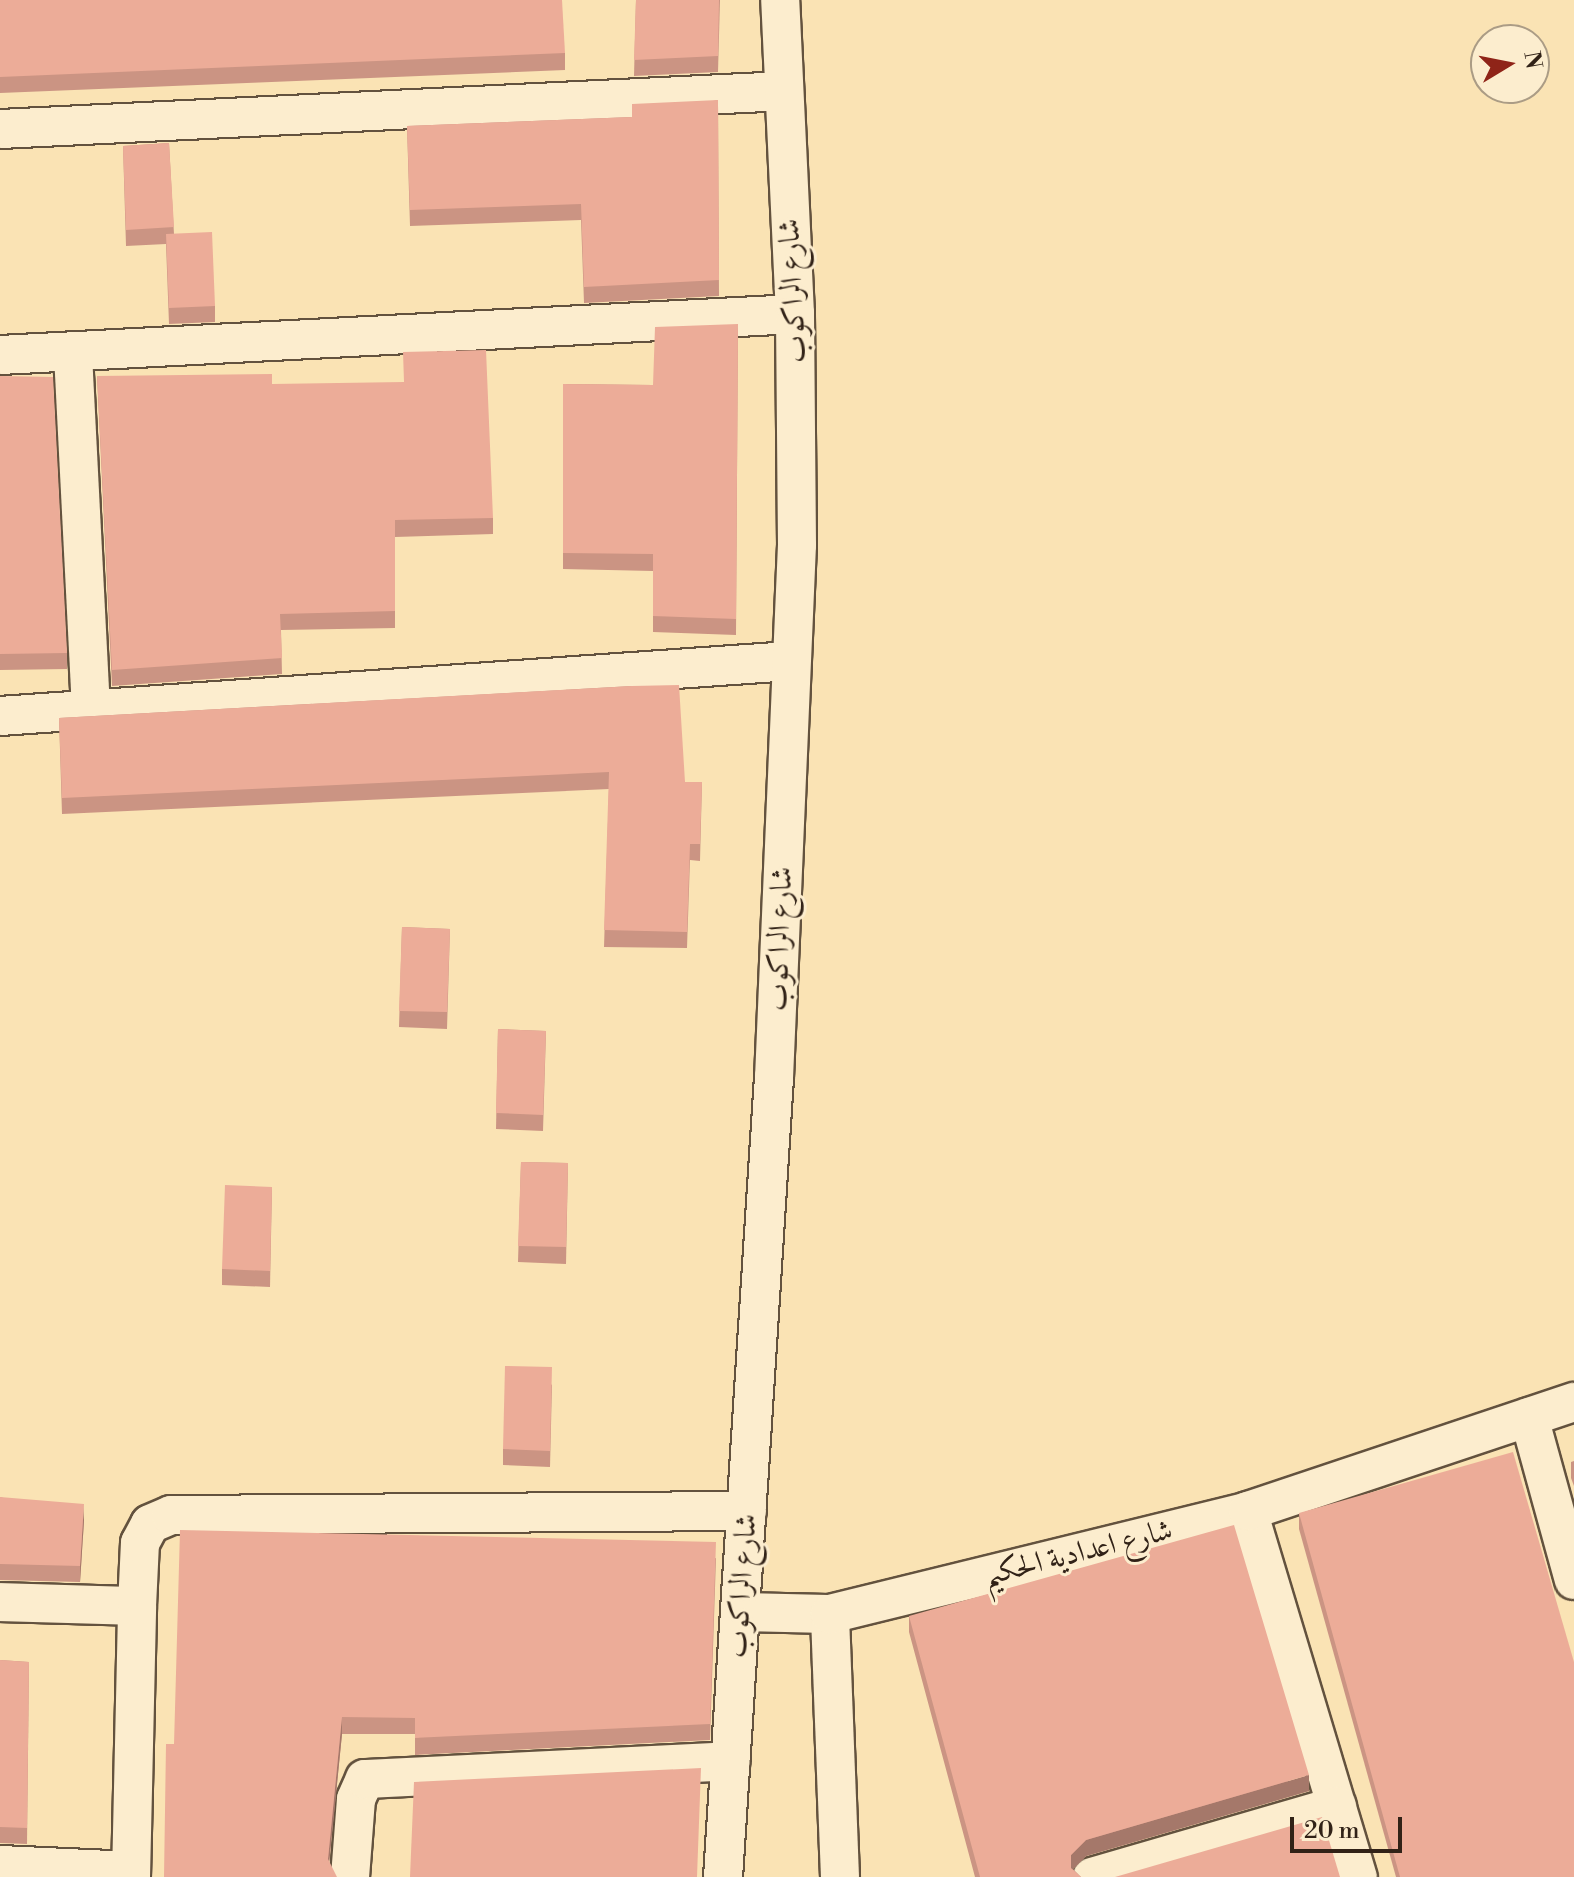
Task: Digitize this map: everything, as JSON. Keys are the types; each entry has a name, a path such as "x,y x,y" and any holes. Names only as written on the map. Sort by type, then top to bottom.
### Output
{"street":[{"name":"شارع الراكوب","path":"723,1877 747,1511 791,661 795,314 780,0"},
{"path":"0,129 784,91"},
{"path":"0,355 73,354 795,314"},
{"path":"73,354 91,710"},
{"path":"0,716 791,661"},
{"name":"شارع اعدادية الحكيم","path":"741,1612 830,1614 1248,1511 1574,1402"},
{"path":"1529,1417 1574,1580"},
{"path":"0,1865 131,1874 140,1543 150,1524 171,1515 747,1511"},
{"path":"1248,1511 1358,1877"},
{"path":"0,1602 137,1606"},
{"path":"830,1614 840,1877"},
{"path":"350,1877 365,1779 731,1761"},
{"path":"1092,1877 1337,1806"}],"building":[{"path":"0,0 562,0 565,53 0,77"},
{"path":"636,0 719,0 718,56 634,60"},
{"path":"718,100 719,280 584,287 581,204 410,210 407,126 632,117 632,104"},
{"path":"169,143 174,227 126,230 123,146"},
{"path":"212,232 215,306 169,308 166,234"},
{"path":"738,324 736,619 653,616 653,554 563,553 563,384 653,385 655,327"},
{"path":"486,350 493,518 395,520 395,611 280,614 282,658 112,670 97,376 272,374 272,384 404,382 403,352"},
{"path":"0,376 53,377 67,653 0,654"},
{"path":"679,685 685,782 702,782 700,844 690,844 687,932 604,930 609,772 62,798 59,718"},
{"path":"402,927 450,929 447,1012 399,1011"},
{"path":"498,1029 546,1031 543,1115 496,1113"},
{"path":"521,1162 568,1163 566,1247 518,1246"},
{"path":"225,1185 272,1187 270,1271 222,1269"},
{"path":"505,1366 552,1367 550,1451 503,1449"},
{"path":"1513,1452 1574,1662 1574,1877 1400,1877 1299,1513"},
{"path":"0,1497 84,1504 80,1566 0,1564"},
{"path":"1234,1525 1309,1775 1086,1840 1071,1855 1071,1868 1081,1877 980,1877 909,1616"},
{"path":"180,1530 716,1542 710,1724 415,1738 415,1718 342,1717 328,1859 337,1877 164,1877 166,1744 174,1744"},
{"path":"0,1660 29,1662 27,1828 0,1827"},
{"path":"701,1768 697,1877 410,1877 414,1782"},
{"path":"1322,1817 1340,1877 1115,1877"}]}
